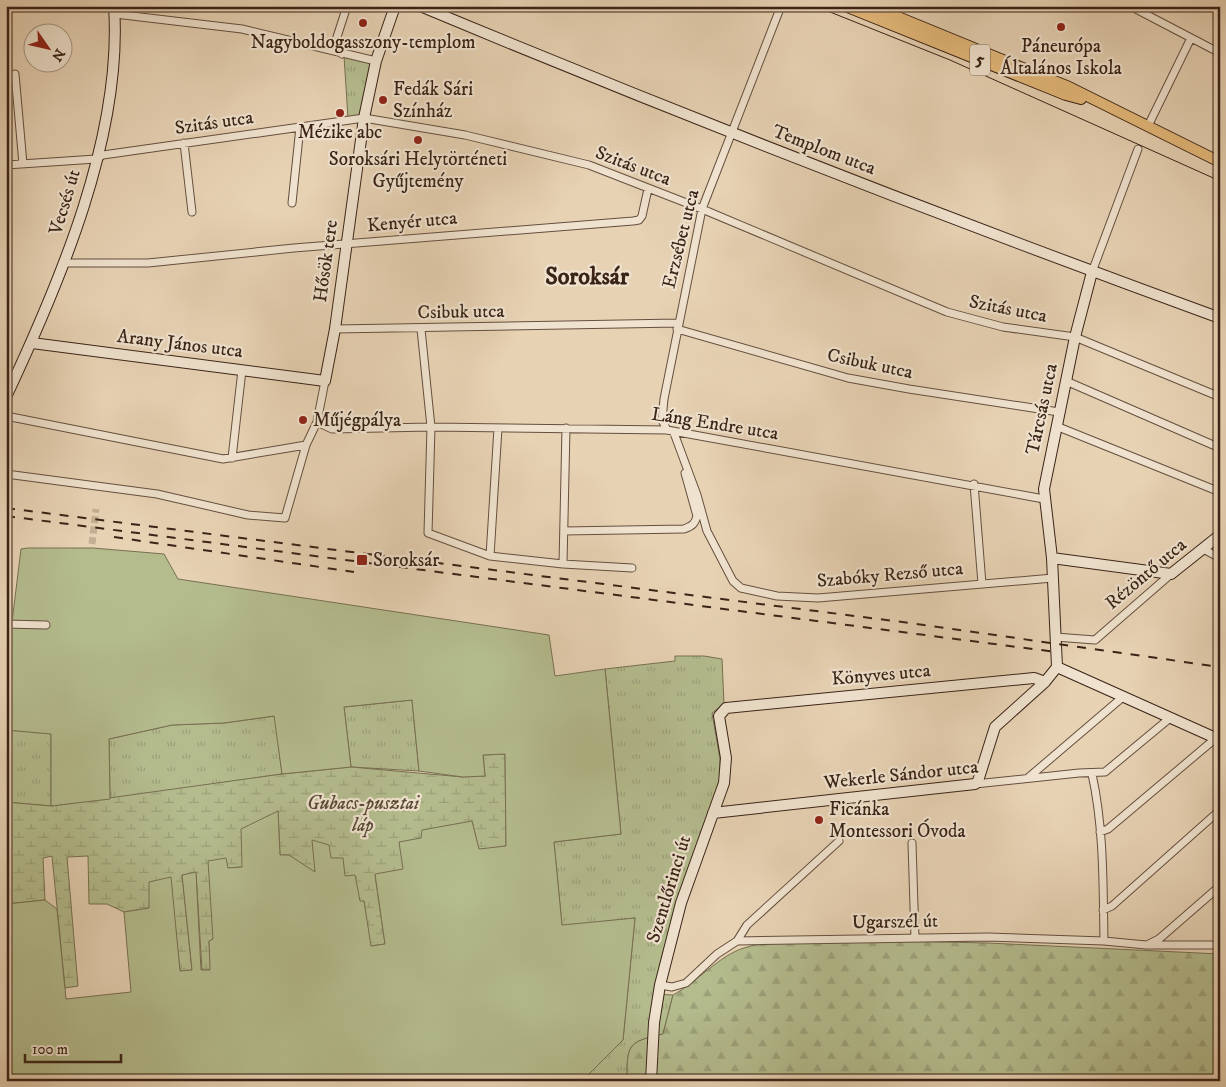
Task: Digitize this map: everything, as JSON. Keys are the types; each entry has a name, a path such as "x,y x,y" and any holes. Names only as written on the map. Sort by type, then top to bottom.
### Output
{"main road":[{"name":"5","path":"845,6 1066,95 1097,102"},
{"name":"5","path":"871,6 1069,87 1220,162"}],"street":[{"path":"342,54 336,40 347,6"},
{"name":"Hősök tere","path":"6,474 158,494 248,515 285,518 306,445 317,422 335,329 364,118 376,61 395,6"},
{"name":"Templom utca","path":"420,6 732,133 1092,272 1220,318"},
{"name":"Erzsébet utca","path":"733,581 707,531 687,465 662,420 664,399 702,210 781,6"},
{"path":"1130,6 1220,53"},
{"path":"115,10 242,30 376,61"},
{"name":"Vecsés út","path":"6,397 11,376 32,342 64,263 96,160 113,80 115,10"},
{"path":"1148,126 1191,38"},
{"path":"6,77 15,74 23,164"},
{"name":"Szitás utca","path":"6,165 96,160 103,154 364,118 465,134 552,154 589,165 946,312 1004,327 1075,337 1220,397"},
{"path":"292,203 300,127"},
{"path":"184,144 192,212"},
{"name":"Tárcsás utca","path":"1057,667 1052,558 1044,489 1075,337 1092,272 1138,149"},
{"name":"Kenyér utca","path":"64,263 148,263 346,244 637,220 642,216 648,189"},
{"name":"Csibuk utca","path":"335,329 678,326 848,378 1059,412"},
{"path":"421,329 431,427 428,533 490,556 563,564 632,568"},
{"name":"Arany János utca","path":"32,342 325,380"},
{"path":"232,458 242,370"},
{"path":"1066,381 1220,448"},
{"path":"6,416 223,459 306,445"},
{"name":"Láng Endre utca","path":"317,422 332,429 431,427 566,428 670,432 974,484 1044,499"},
{"path":"1056,426 1220,492"},
{"path":"490,556 498,428"},
{"path":"563,564 566,428"},
{"path":"564,531 684,529 691,527 696,523 697,516 685,473 687,465"},
{"path":"974,484 982,584"},
{"name":"Rézöntő utca","path":"1055,637 1095,640 1170,574 1220,534"},
{"path":"1203,549 1220,558"},
{"path":"1052,558 1170,574"},
{"name":"Szabóky Rezső utca","path":"733,581 741,588 777,596 812,598 1053,578"},
{"path":"6,624 46,625"},
{"path":"975,784 995,727 1045,682 1057,667 1218,739 1108,829 1100,832"},
{"name":"Könyves utca","path":"721,711 726,708 1034,678 1045,682"},
{"path":"1028,778 1124,696"},
{"name":"Szentlőrinci út","path":"651,1081 654,1023 660,985 681,903 724,783 726,770 719,716 721,711"},
{"path":"1104,941 1098,796 1092,774 1105,772 1170,718"},
{"name":"Wekerle Sándor utca","path":"713,813 1028,778 1079,773 1092,774"},
{"path":"1103,910 1112,906 1220,810"},
{"path":"660,985 672,987 686,983 717,954 737,941 747,925 839,841"},
{"path":"912,843 915,938"},
{"path":"1146,945 1159,939 1220,886"},
{"name":"Ugarszél út","path":"737,941 988,937 1104,941 1146,945 1220,945"}],"green space":[{"path":"344,56 374,63 360,117 348,118"},
{"path":"93,548 164,554 178,579 549,635 555,676 605,669 621,834 554,842 562,925 635,918 623,1040 582,1081 6,1081 6,904 45,900 57,909 66,999 131,992 124,912 149,908 149,882 171,877 180,971 192,970 182,875 196,872 201,970 210,970 209,941 213,939 208,861 226,858 228,868 242,867 241,829 278,811 280,855 289,855 315,872 312,840 329,845 331,858 343,858 345,876 355,875 360,901 364,901 371,946 385,944 375,874 403,869 399,842 421,838 422,830 472,821 479,849 506,846 505,754 483,755 485,776 463,777 419,771 412,700 344,707 351,767 282,774 274,716 224,723 172,725 109,739 110,799 51,806 51,734 6,730 6,720 11,720 6,676 6,630 11,630 21,549"},
{"path":"675,656 704,656 722,659 724,704 712,713 720,759 720,783 678,898 655,986 654,994 673,995 663,1034 642,1040 632,1047 629,1052 627,1081 582,1081 623,1040 635,918 562,926 554,842 621,834 605,669 675,661"},
{"path":"412,700 419,771 351,767 344,707"},
{"path":"275,716 282,774 110,799 109,739 172,725 224,723"},
{"path":"6,730 51,733 51,806 6,802"},
{"name":"Gubacs-pusztai láp","path":"505,754 506,846 479,850 472,821 421,838 404,870 375,875 385,944 370,946 364,901 360,902 345,876 315,873 289,855 280,855 278,812 242,867 228,868 213,939 209,942 211,970 202,970 196,873 182,875 192,970 180,971 170,877 150,908 124,912 107,904 89,904 88,856 67,857 78,986 65,988 52,856 43,858 45,900 6,904 6,802 51,806 282,774 351,767 463,777 485,776 483,755"},
{"path":"802,939 988,943 1220,954 1220,1081 627,1081 629,1052 636,1043 663,1034 673,995 735,951 758,944"}],"tunnel":[{"path":"92,544 96,509"}],"tram line":[{"path":"815,6 950,60 1220,181"}],"railway":[{"path":"6,508 910,623 1220,667"},
{"path":"6,516 1056,652"},
{"path":"114,537 354,572"}],"place":[{"name":"Nagyboldogasszony-templom","path":"363,23"},
{"name":"Páneurópa Általános Iskola","path":"1061,27"},
{"name":"Fedák Sári Színház","path":"383,100"},
{"name":"Mézike abc","path":"340,113"},
{"name":"Soroksári Helytörténeti Gyűjtemény","path":"418,140"},
{"name":"Műjégpálya","path":"303,420"},
{"name":"Soroksár","path":"362,560"},
{"name":"Ficánka Montessori Óvoda","path":"819,820"}],"district":[{"name":"Soroksár","path":"587,277"}]}
